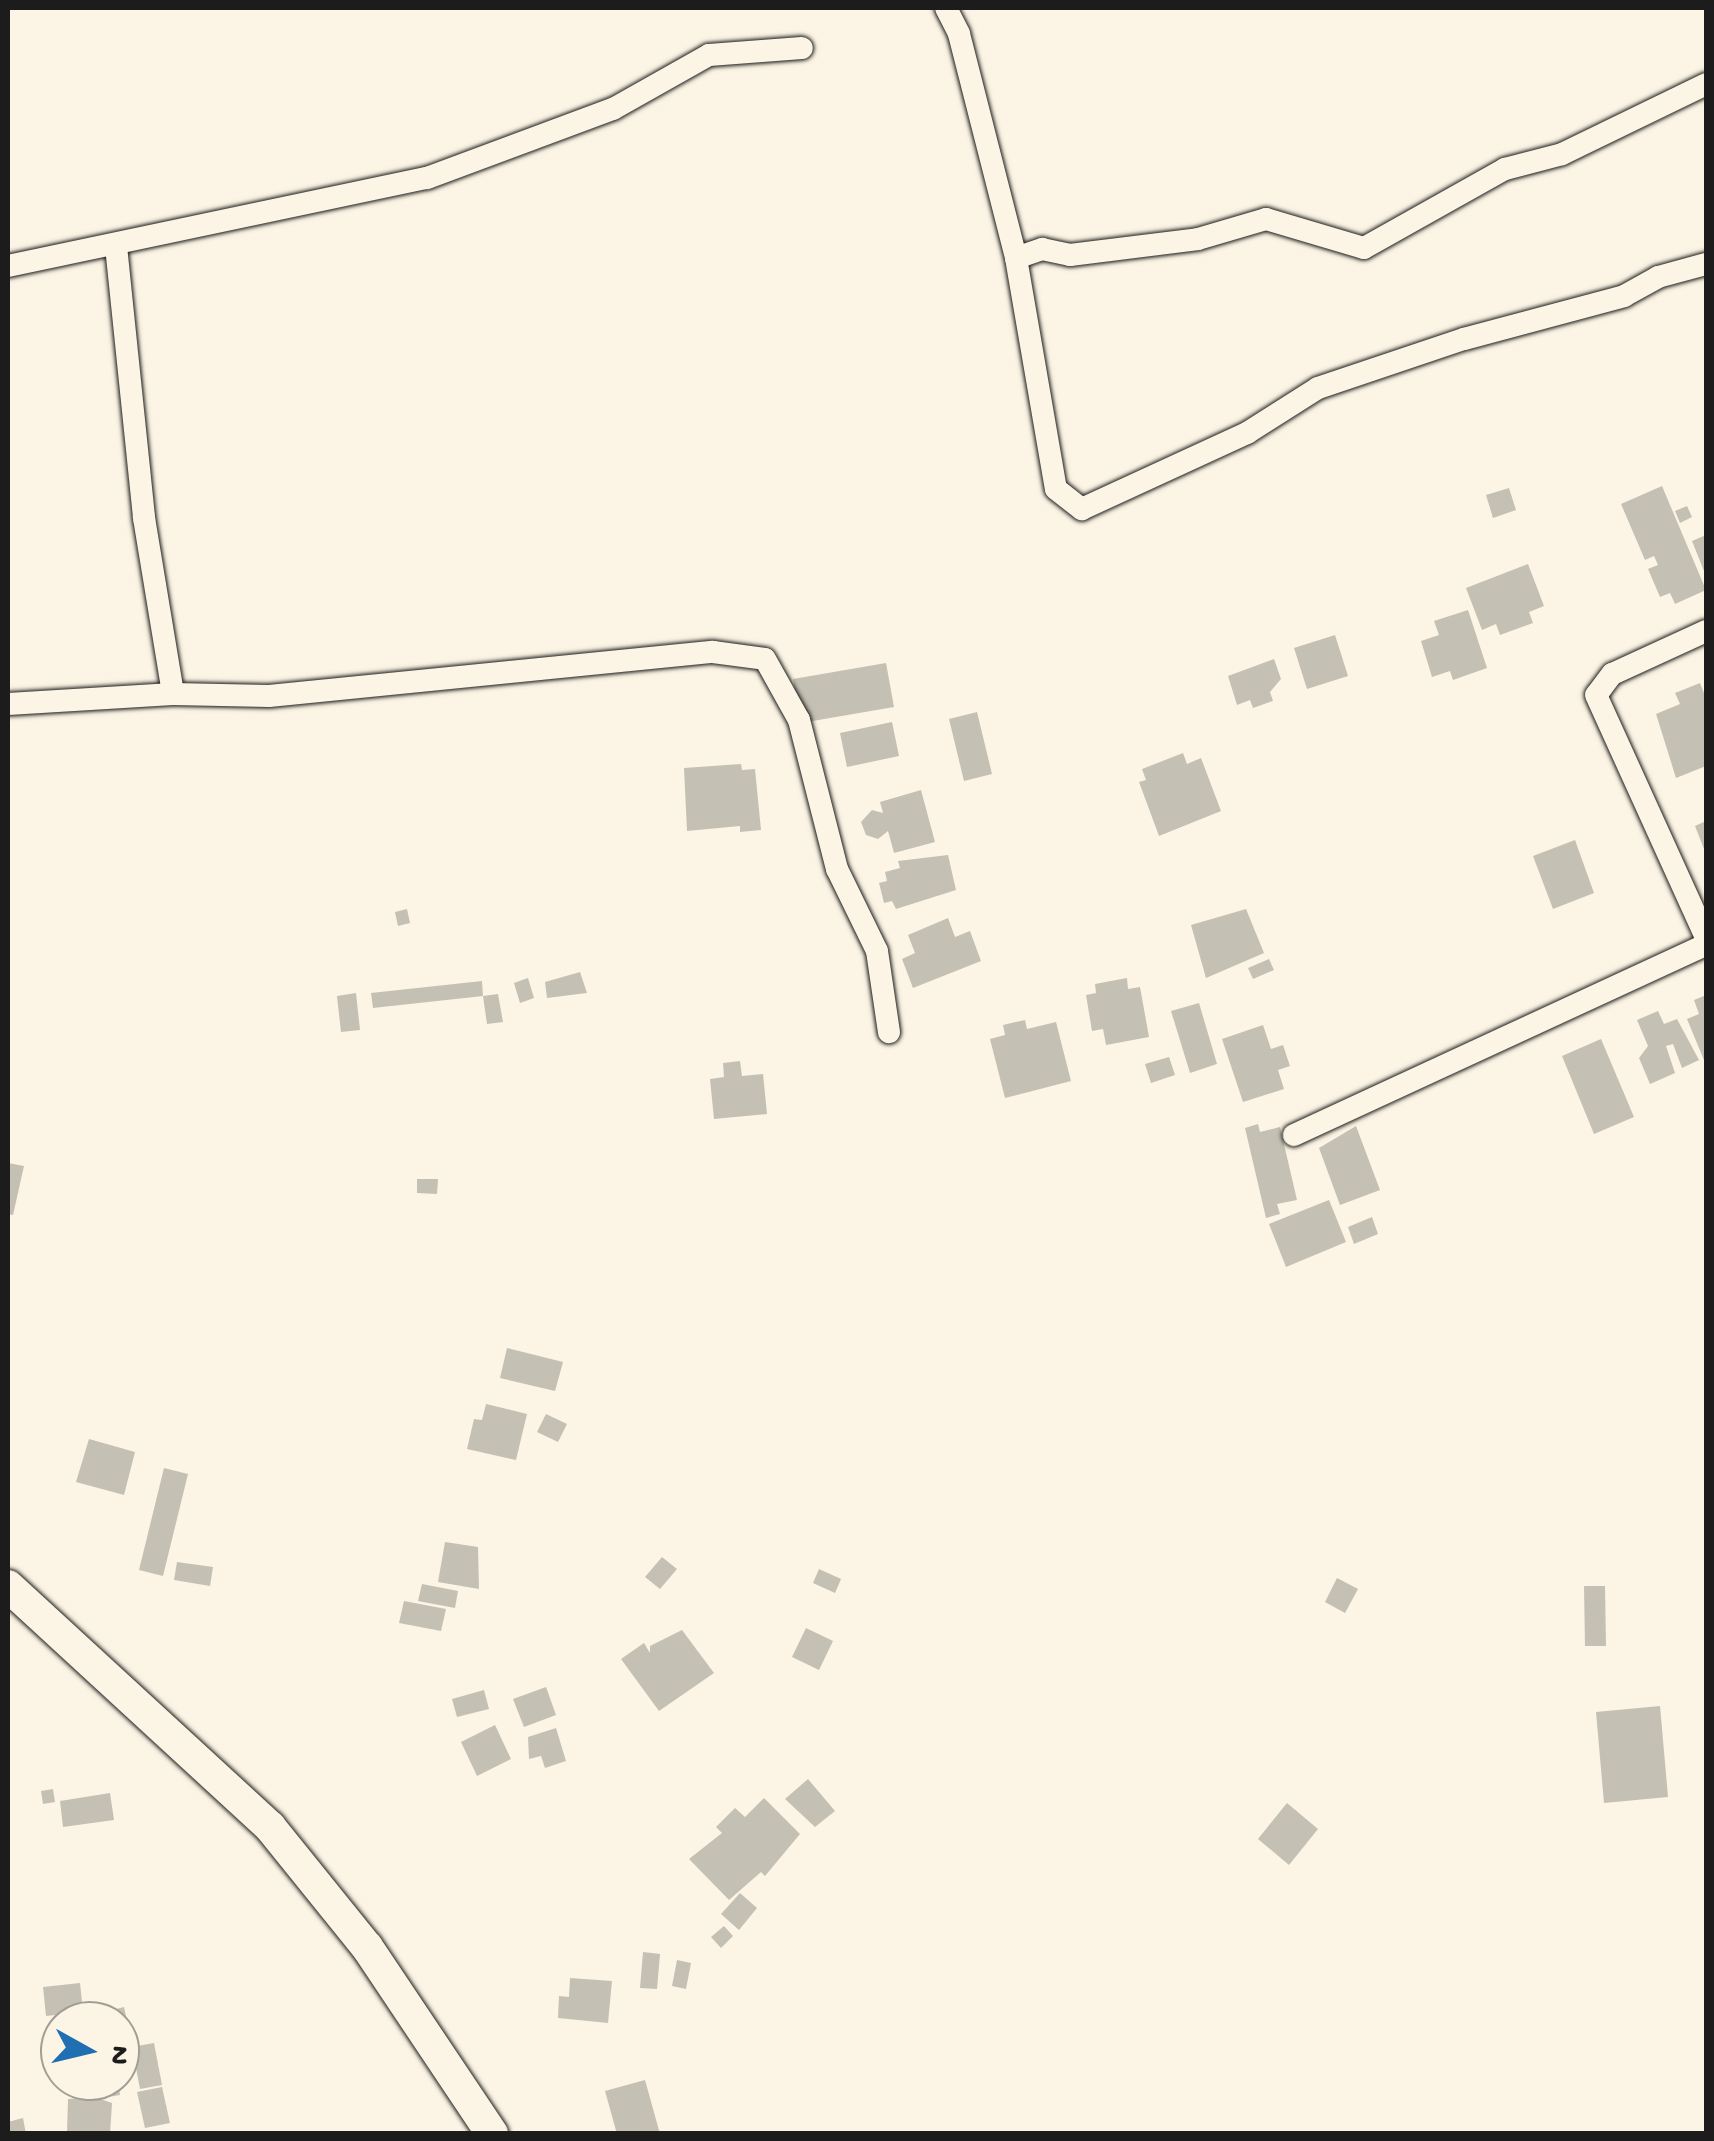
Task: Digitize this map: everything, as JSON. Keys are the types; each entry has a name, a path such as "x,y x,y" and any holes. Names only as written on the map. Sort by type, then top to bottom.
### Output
{"street":[{"path":"946,8 959,34 1016,258 1056,488 1082,509 1247,433 1318,388 1464,338 1624,296 1658,277 1706,264"},
{"path":"8,266 427,178 614,109 708,56 802,48"},
{"path":"1016,258 1042,249 1070,255 1198,239 1266,219 1364,248 1505,169 1562,154 1706,84"},
{"path":"116,246 144,518 173,694"},
{"path":"1294,1135 1706,941 1596,695 1612,674 1706,631"},
{"path":"8,704 173,694 269,696 713,652 765,659 798,720 837,869 877,951 888,1032"},
{"path":"8,1586 270,1827 367,1946 492,2134"}],"building":[{"path":"1662,486 1706,590 1675,604 1670,593 1660,597 1648,569 1658,565 1654,556 1645,560 1621,504"},
{"path":"1509,488 1516,510 1493,518 1486,495"},
{"path":"1687,506 1692,517 1680,523 1675,511"},
{"path":"1706,535 1706,576 1692,541"},
{"path":"1528,564 1544,606 1529,612 1533,623 1500,635 1496,624 1482,630 1466,588"},
{"path":"1468,610 1487,668 1453,680 1450,671 1432,677 1421,641 1439,635 1434,621"},
{"path":"1335,635 1348,676 1307,689 1294,648"},
{"path":"1274,659 1281,679 1270,692 1273,701 1253,708 1250,700 1237,705 1228,676"},
{"path":"886,663 894,707 801,723 793,679"},
{"path":"1700,683 1706,698 1706,766 1676,778 1656,714 1680,704 1675,693"},
{"path":"977,712 992,774 964,781 949,719"},
{"path":"892,722 899,756 847,767 840,733"},
{"path":"1183,753 1187,764 1201,758 1221,811 1159,836 1139,782 1146,780 1142,769"},
{"path":"741,764 742,770 755,769 761,830 740,832 740,826 687,831 684,768"},
{"path":"921,790 935,842 894,853 888,831 878,839 866,835 861,822 872,810 883,813 880,802"},
{"path":"1706,821 1706,854 1695,826"},
{"path":"1575,840 1594,893 1553,909 1533,856"},
{"path":"948,855 956,890 896,909 892,901 884,903 879,883 887,881 885,872 900,868 898,861"},
{"path":"407,909 410,923 398,926 395,912"},
{"path":"1246,909 1264,953 1206,978 1191,925"},
{"path":"948,918 955,937 970,931 981,961 913,988 902,959 915,953 908,935"},
{"path":"1269,959 1274,970 1253,979 1248,968"},
{"path":"580,972 587,993 547,998 545,982"},
{"path":"528,978 534,998 520,1003 514,983"},
{"path":"1127,978 1128,989 1140,987 1149,1037 1106,1045 1103,1029 1092,1031 1086,995 1096,993 1095,984"},
{"path":"482,981 483,996 373,1008 371,993"},
{"path":"356,993 360,1030 341,1032 337,996"},
{"path":"498,994 503,1022 487,1024 483,996"},
{"path":"1706,995 1706,1065 1687,1019 1699,1014 1694,1000"},
{"path":"1199,1003 1217,1064 1190,1073 1171,1011"},
{"path":"1658,1011 1664,1024 1677,1019 1699,1060 1682,1068 1673,1044 1666,1046 1675,1073 1650,1084 1639,1058 1648,1046 1637,1020"},
{"path":"1025,1020 1027,1029 1056,1022 1071,1081 1005,1098 990,1039 1005,1035 1003,1025"},
{"path":"1263,1025 1271,1049 1283,1045 1290,1066 1278,1070 1284,1089 1243,1102 1222,1039"},
{"path":"1601,1039 1634,1117 1594,1134 1562,1056"},
{"path":"1169,1057 1175,1075 1151,1083 1145,1064"},
{"path":"740,1061 742,1076 763,1074 767,1114 714,1119 710,1079 724,1077 723,1063"},
{"path":"1258,1124 1260,1132 1280,1127 1297,1200 1277,1204 1280,1214 1266,1218 1245,1128"},
{"path":"1356,1126 1380,1190 1340,1205 1319,1148"},
{"path":"8,1163 24,1166 13,1215 8,1214"},
{"path":"417,1179 438,1179 437,1194 417,1193"},
{"path":"1329,1200 1346,1242 1286,1267 1269,1224"},
{"path":"1372,1217 1378,1234 1354,1244 1348,1227"},
{"path":"507,1348 563,1362 555,1391 500,1378"},
{"path":"486,1404 527,1414 516,1460 467,1449 474,1419 482,1420"},
{"path":"546,1414 567,1424 558,1442 537,1432"},
{"path":"89,1439 135,1452 124,1495 76,1482"},
{"path":"164,1468 188,1474 163,1576 139,1570"},
{"path":"445,1542 478,1547 479,1589 438,1582"},
{"path":"662,1557 677,1569 660,1589 645,1577"},
{"path":"177,1562 213,1567 210,1586 174,1580"},
{"path":"819,1569 841,1579 835,1593 813,1583"},
{"path":"1337,1578 1358,1589 1345,1613 1325,1602"},
{"path":"422,1584 458,1591 455,1608 418,1601"},
{"path":"1584,1586 1605,1586 1606,1646 1585,1646"},
{"path":"404,1601 446,1609 441,1631 399,1623"},
{"path":"806,1628 833,1641 819,1670 792,1657"},
{"path":"682,1630 714,1673 659,1711 621,1659 644,1643 650,1653 650,1646"},
{"path":"546,1687 556,1715 524,1727 513,1699"},
{"path":"484,1690 489,1709 457,1717 452,1699"},
{"path":"1660,1706 1668,1797 1604,1803 1596,1712"},
{"path":"495,1725 511,1759 477,1776 461,1742"},
{"path":"556,1728 566,1761 545,1768 541,1756 529,1759 528,1737"},
{"path":"808,1779 835,1811 815,1827 785,1799"},
{"path":"53,1789 55,1802 43,1804 41,1791"},
{"path":"110,1793 114,1820 63,1827 60,1801"},
{"path":"764,1798 800,1834 765,1876 761,1872 729,1900 689,1859 722,1833 716,1827 735,1808 745,1817"},
{"path":"1287,1803 1318,1829 1289,1865 1258,1839"},
{"path":"740,1893 757,1908 739,1930 721,1914"},
{"path":"724,1926 733,1936 721,1948 711,1937"},
{"path":"643,1952 660,1954 657,1989 640,1988"},
{"path":"677,1960 691,1963 686,1989 672,1986"},
{"path":"570,1978 612,1981 608,2023 558,2018 559,1996 569,1997"},
{"path":"80,1983 82,2001 44,2001 43,1987"},
{"path":"154,2043 162,2085 140,2089 140,2046"},
{"path":"645,2080 660,2134 617,2134 605,2091"},
{"path":"162,2087 170,2123 145,2128 140,2091"},
{"path":"68,2101 112,2103 110,2134 67,2134"},
{"path":"23,2118 26,2134 8,2134 8,2122"}]}
